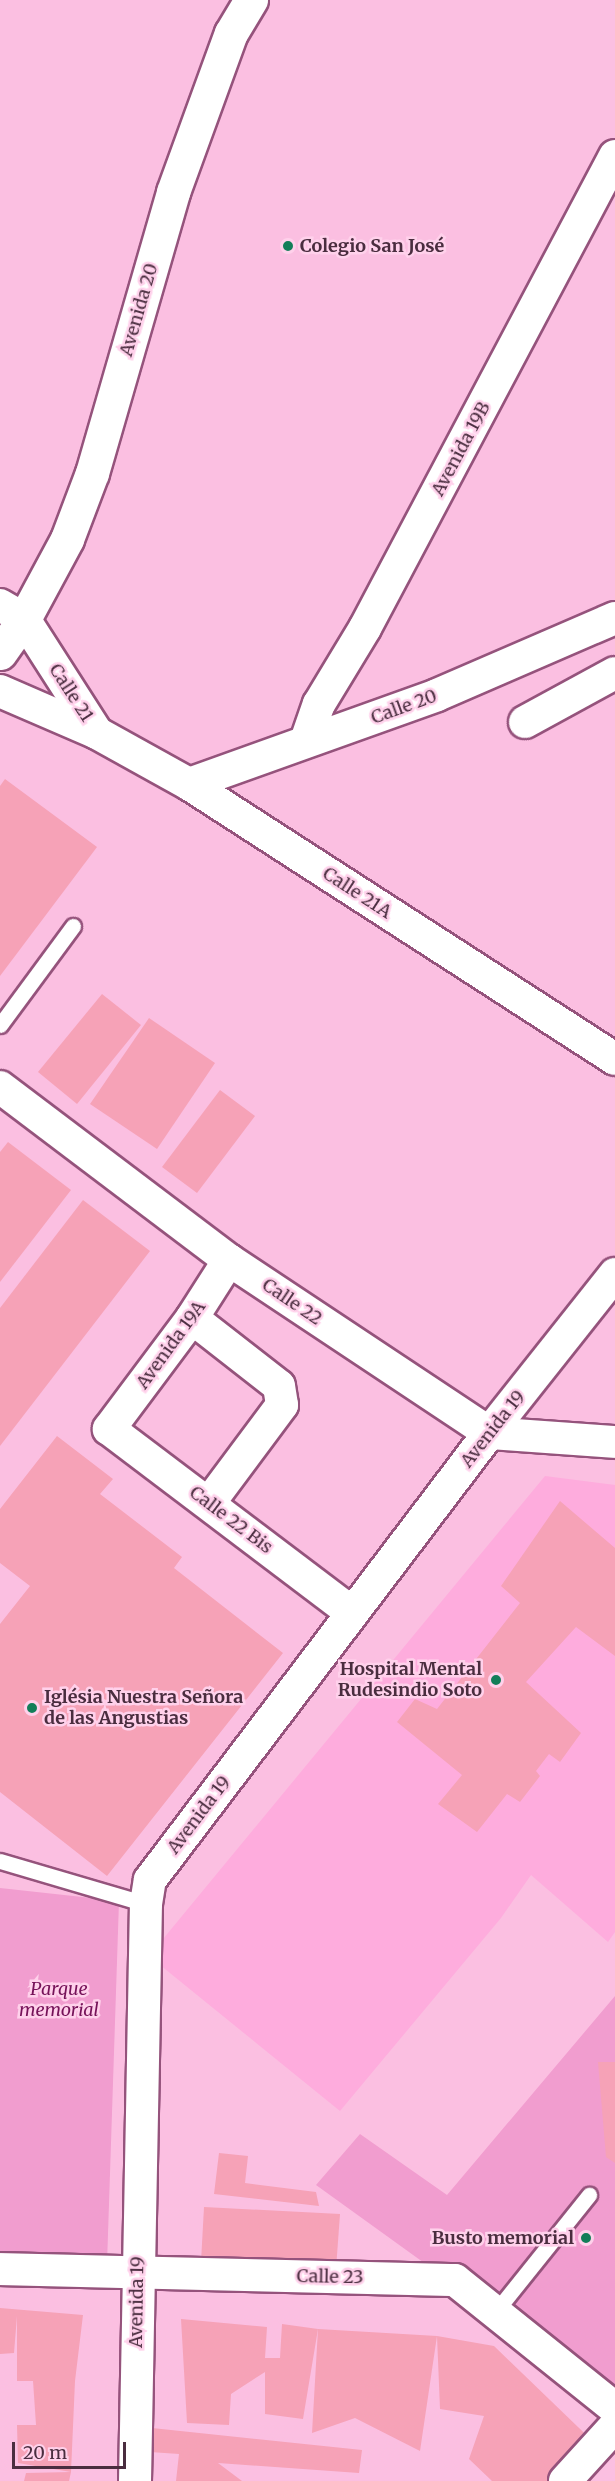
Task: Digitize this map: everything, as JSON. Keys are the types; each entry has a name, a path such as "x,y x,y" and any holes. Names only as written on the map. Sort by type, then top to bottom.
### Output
{"main road":[{"name":"Avenida 20","path":"0,653 12,612 66,539 92,473 173,192 231,33 251,0"}],"street":[{"name":"Avenida 19B","path":"306,741 320,704 365,628 615,156"},
{"name":"Calle 21","path":"12,612 97,733"},
{"name":"Calle 20","path":"189,784 437,695 615,618"},
{"path":"525,722 615,674"},
{"name":"Calle 21","path":"0,691 97,733"},
{"name":"Calle 21A","path":"97,733 189,784 615,1059"},
{"name":"Calle 22","path":"0,1087 230,1260 489,1433 615,1442"},
{"name":"Avenida 19A","path":"109,1429 192,1318 230,1260"},
{"name":"Avenida 19","path":"135,2481 137,2273 146,1904 150,1880 489,1433 615,1274"},
{"path":"192,1318 279,1386 282,1405 209,1503"},
{"name":"Calle 22 Bis","path":"109,1429 352,1613"},
{"name":"Calle 23","path":"0,2269 455,2280 615,2408"},
{"path":"565,2481 615,2426"}],"lane":[{"path":"0,1025 73,926"},
{"path":"0,1861 146,1904"},
{"path":"496,2311 589,2195"}],"shaded area":[{"name":"Hospital Mental Rudesindio Soto","path":"545,1476 615,1485 615,1932 608,1942 531,1875 501,1918 340,2111 149,1956"}],"green space":[{"name":"Parque memorial","path":"0,1888 119,1901 107,2264 0,2259"},
{"path":"615,1996 615,2422 452,2283 316,2185 360,2134 447,2195"}],"building":[{"path":"5,779 97,847 0,976 0,786"},
{"path":"102,994 141,1025 77,1104 38,1072"},
{"path":"149,1018 215,1063 157,1149 90,1104"},
{"path":"220,1090 255,1116 197,1193 162,1167"},
{"path":"8,1142 71,1190 0,1282 0,1152"},
{"path":"83,1200 150,1251 0,1446 0,1308"},
{"path":"57,1436 113,1479 100,1494 182,1557 174,1568 283,1653 107,1876 0,1792 0,1624 30,1586 0,1563 0,1509"},
{"path":"560,1501 615,1548 615,1656 576,1627 526,1682 581,1733 560,1762 549,1754 536,1771 540,1776 520,1802 507,1794 477,1832 438,1804 462,1775 397,1722 415,1699 437,1709 520,1603 501,1586"},
{"path":"598,2062 615,2062 615,2163 606,2157"},
{"path":"219,2153 248,2156 245,2183 316,2192 319,2206 214,2194"},
{"path":"204,2207 340,2214 336,2269 201,2262"},
{"path":"0,2308 83,2315 75,2381 71,2472 18,2463 17,2425 36,2425 33,2381 17,2381 17,2316 14,2353 0,2354"},
{"path":"181,2319 267,2327 265,2358 280,2358 282,2324 318,2329 303,2419 265,2414 265,2372 231,2394 229,2425 187,2423"},
{"path":"318,2329 437,2336 420,2451 355,2418 312,2433"},
{"path":"437,2336 494,2346 606,2454 585,2481 492,2481 469,2459 484,2416 440,2409"},
{"path":"152,2428 362,2450 359,2473 218,2463 242,2481 176,2481 179,2454 150,2452"},
{"path":"71,2472 69,2481 24,2481 26,2473"}],"place":[{"name":"Colegio San José","path":"288,246"},
{"name":"Hospital Mental Rudesindio Soto","path":"496,1680"},
{"name":"Iglésia Nuestra Señora de las Angustias","path":"32,1708"},
{"name":"Busto memorial","path":"586,2238"}]}
